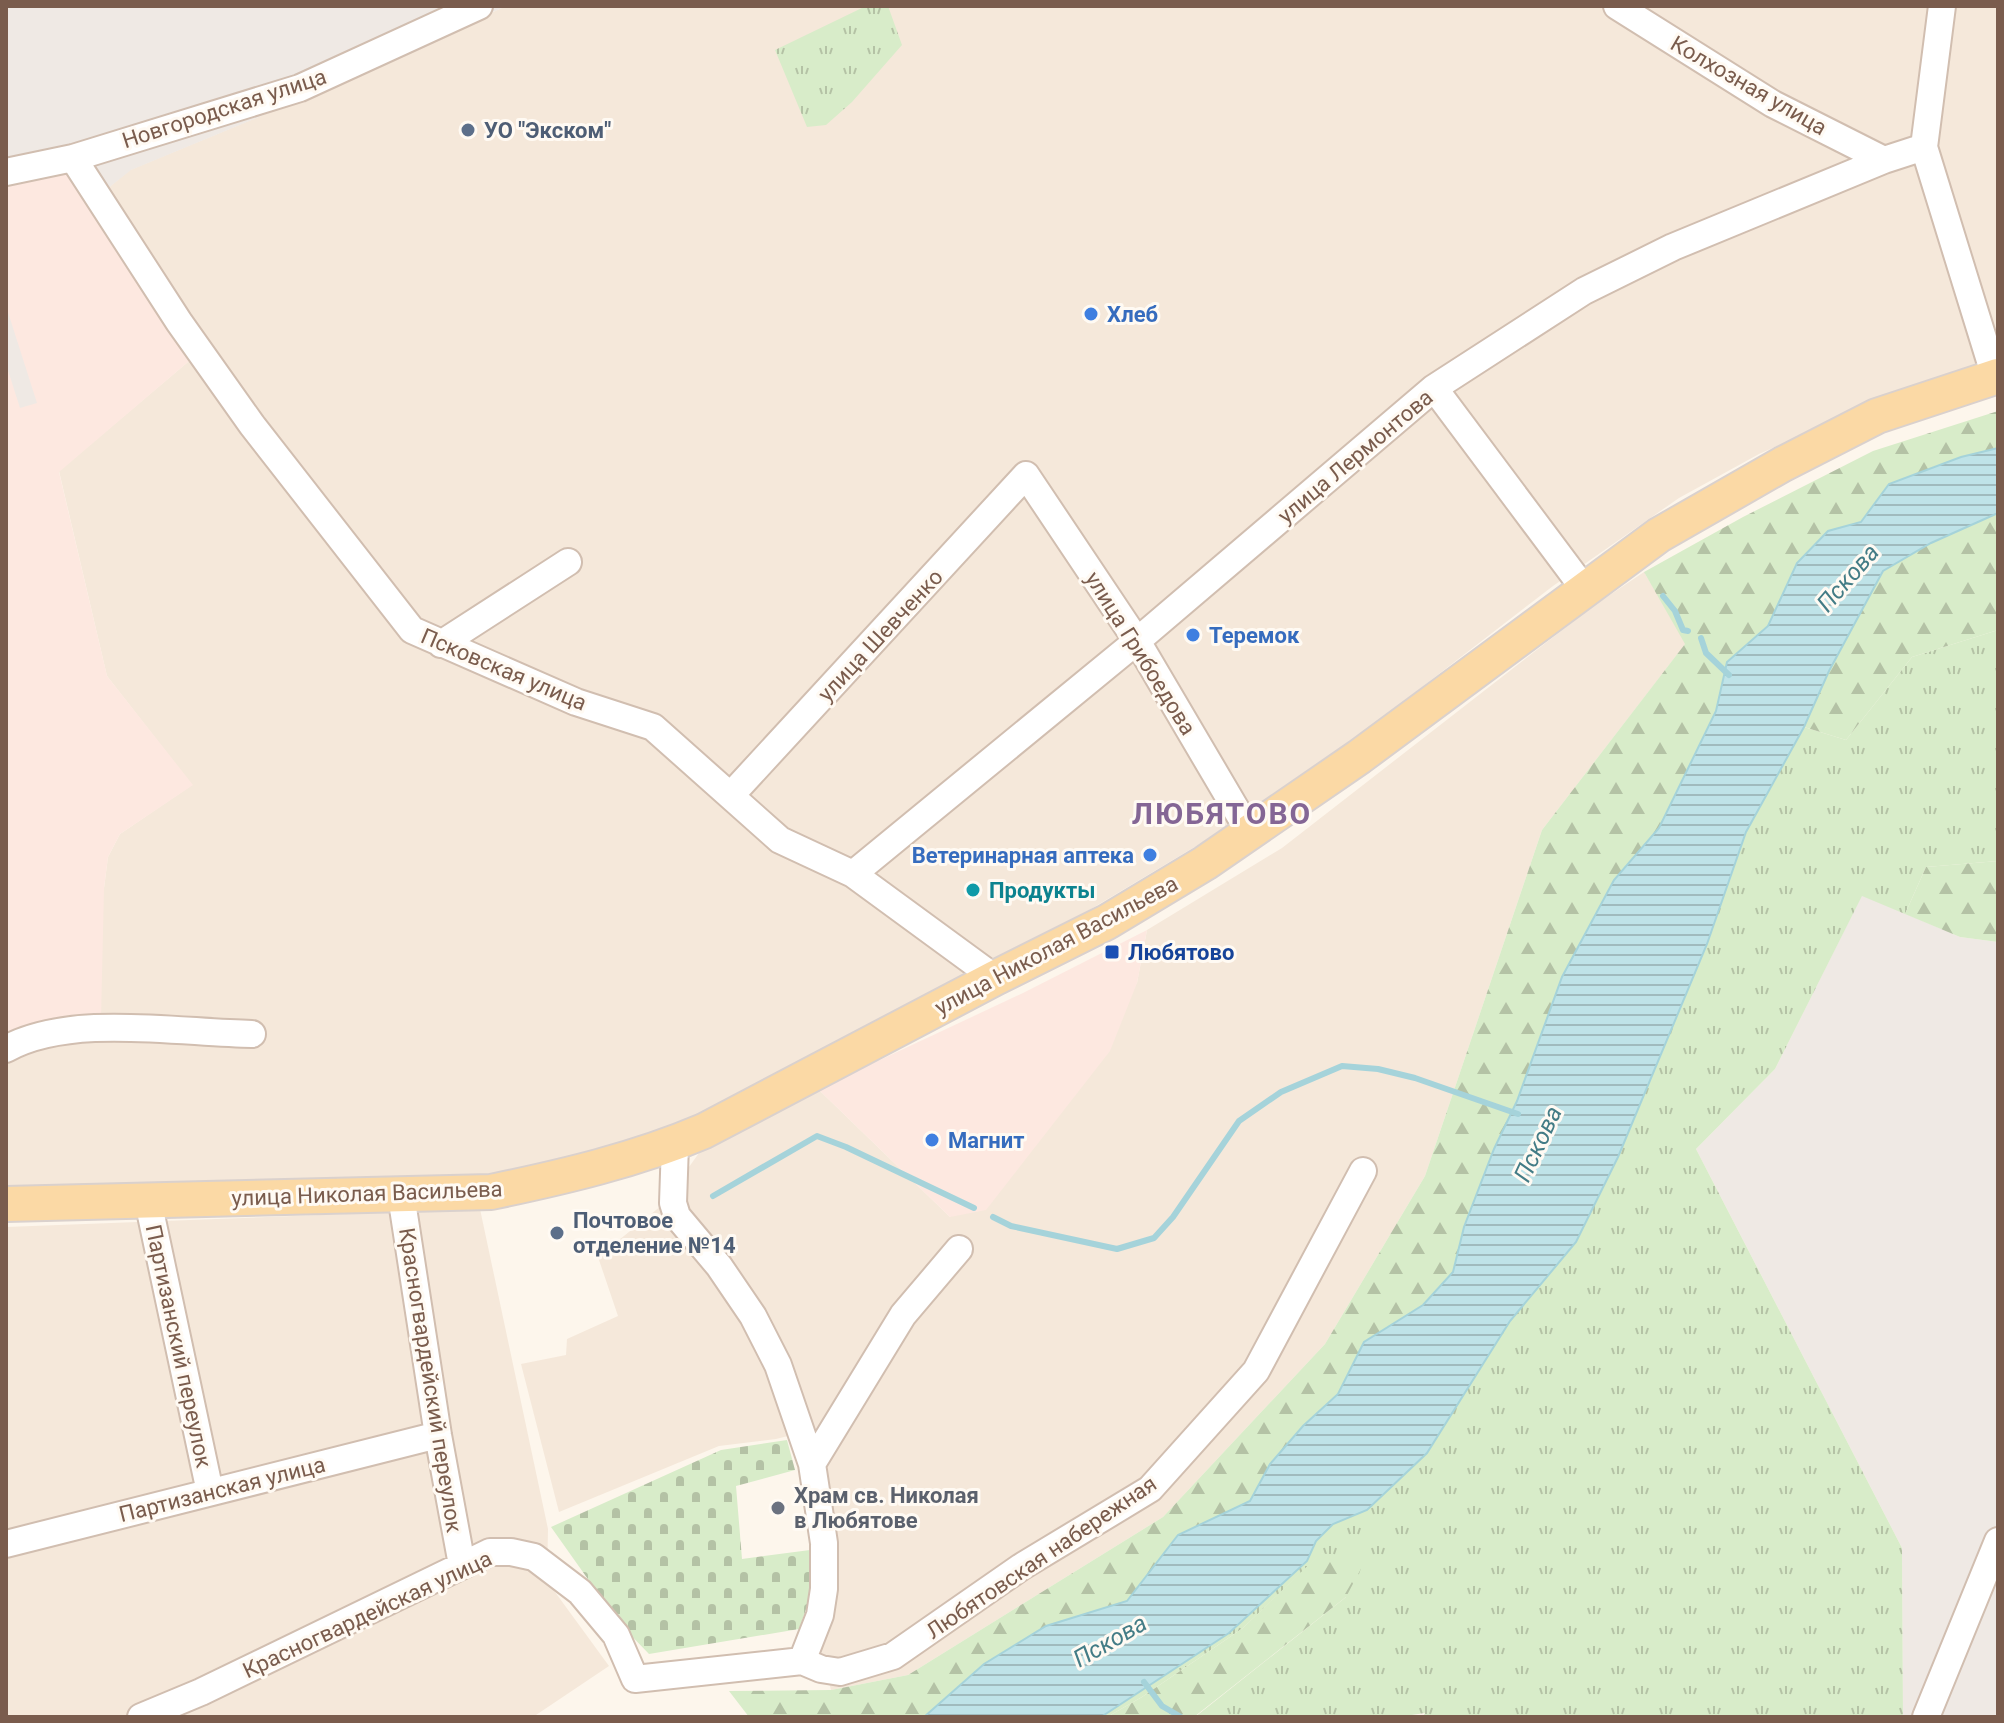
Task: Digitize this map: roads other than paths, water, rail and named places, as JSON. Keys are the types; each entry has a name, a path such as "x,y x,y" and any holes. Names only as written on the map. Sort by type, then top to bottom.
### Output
{"main road":[{"name":"улица Николая Васильева","path":"6,1204 491,1192 558,1178 675,1144 1107,922 1250,833 1359,757 1659,535 1783,464 1877,416 1996,377"}],"street":[{"name":"Новгородская улица","path":"6,172 73,158 300,88 479,6"},
{"name":"Колхозная улица","path":"1617,6 1773,104 1884,160"},
{"path":"1942,6 1924,147 1996,377"},
{"name":"улица Лермонтова","path":"853,874 1137,641 1434,388 1584,291 1673,247 1884,160 1924,147"},
{"name":"Псковская улица","path":"73,158 179,322 252,425 412,630 576,702 653,727 732,794 780,840 853,874 995,978"},
{"path":"1434,388 1585,590"},
{"name":"улица Грибоедова","path":"1026,475 1137,641 1250,833"},
{"name":"улица Шевченко","path":"732,794 1026,475"},
{"path":"441,644 568,562"},
{"path":"6,1049 58,1031 102,1028 252,1034"},
{"path":"675,1144 673,1203 677,1216 719,1266 753,1316 778,1365 812,1464 824,1543 824,1589 820,1615 802,1661"},
{"name":"Любятовская набережная","path":"802,1661 821,1669 840,1672 893,1656 1021,1567 1150,1489 1256,1371 1363,1171"},
{"name":"Красногвардейский переулок","path":"401,1195 438,1435 462,1565"},
{"name":"Партизанский переулок","path":"148,1201 210,1492"},
{"path":"812,1464 903,1315 959,1249"},
{"name":"Партизанская улица","path":"6,1544 438,1435"},
{"path":"1926,1717 1998,1541"},
{"name":"Красногвардейская улица","path":"141,1717 201,1692 490,1552 534,1557 580,1592 616,1635 635,1679 802,1661"}],"water":[{"name":"Пскова","path":"1998,448 1998,513 1931,543 1883,571 1829,671 1804,727 1746,832 1707,944 1618,1157 1576,1242 1510,1321 1427,1453 1367,1510 1333,1524 1316,1541 1307,1561 1229,1633 1101,1717 924,1717 984,1664 1046,1626 1127,1601 1178,1535 1250,1501 1270,1464 1303,1426 1338,1394 1364,1342 1423,1305 1453,1272 1464,1227 1494,1149 1517,1101 1562,977 1614,880 1659,828 1716,711 1727,662 1768,626 1797,563 1828,531 1861,522 1889,484 1961,457"}],"waterway":[{"path":"1663,596 1675,611 1683,630 1688,631"},
{"path":"1701,638 1706,653 1729,675"},
{"path":"993,1217 1011,1226 1117,1249 1154,1238 1173,1217 1239,1121 1281,1092 1342,1066 1378,1069 1415,1078 1518,1114"},
{"path":"713,1196 817,1136 974,1208"},
{"path":"1144,1682 1162,1706 1181,1717"}],"place":[{"name":"УО \"Экском\"","path":"468,130"},
{"name":"Хлеб","path":"1091,314"},
{"name":"Теремок","path":"1193,635"},
{"name":"Ветеринарная аптека","path":"1150,855"},
{"name":"Продукты","path":"973,890"},
{"name":"Любятово","path":"1112,952"},
{"name":"Магнит","path":"932,1140"},
{"name":"Почтовое отделение №14","path":"557,1233"},
{"name":"Храм св. Николая в Любятове","path":"778,1508"}],"district":[{"name":"ЛЮБЯТОВО","path":"1222,814"}]}
